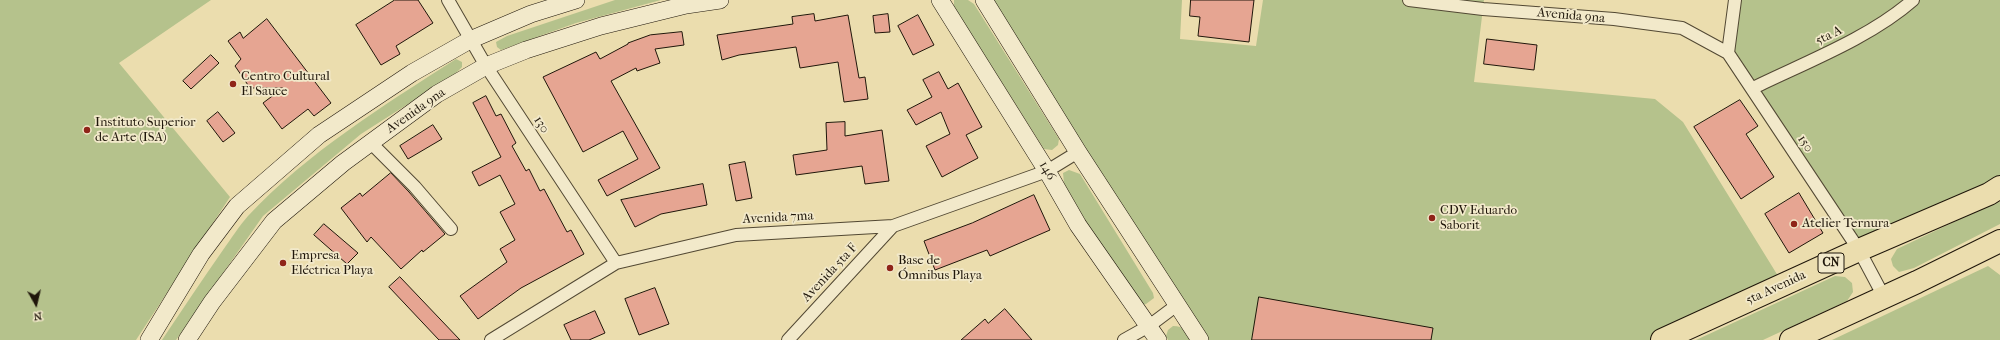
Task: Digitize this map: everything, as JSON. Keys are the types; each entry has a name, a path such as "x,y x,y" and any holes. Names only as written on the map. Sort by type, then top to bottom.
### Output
{"highway":[{"name":"5ta Avenida","path":"1662,340 1859,250 1989,194 2000,187"},
{"path":"1791,340 1884,298 2000,241"}],"main road":[{"path":"149,340 201,254 237,206 319,136 412,72 470,40 531,14 576,0"},
{"name":"Avenida 9na","path":"187,340 212,302 274,221 343,163 437,94 486,66 526,50 601,26 686,5 720,0"},
{"name":"146","path":"940,0 1047,171 1078,225 1153,333"},
{"path":"984,0 1078,152 1200,340"}],"street":[{"name":"130","path":"448,0 486,66 616,263"},
{"name":"Avenida 9na","path":"1409,0 1484,4 1682,28 1728,53"},
{"path":"1728,53 1735,0"},
{"name":"5ta A","path":"1753,88 1857,38 1900,12 1913,0"},
{"name":"150","path":"1728,53 1753,88 1859,250 1884,298"},
{"path":"371,143 415,187 452,229"},
{"name":"Avenida 7ma","path":"491,340 616,263 736,235 893,226 1047,171 1078,152"},
{"name":"Avenida 5ta F","path":"788,340 893,226"},
{"path":"1124,340 1153,333 1177,305"}],"green space":[{"name":"Instituto Superior de Arte (ISA)","path":"0,0 211,0 119,63 230,197 136,340 0,340"},
{"path":"615,0 661,0 576,23 501,50 497,47 496,42 507,36"},
{"path":"954,0 968,0 974,4 1059,139 1058,145 1052,150 1044,149 954,7"},
{"name":"CDV Eduardo Saborit","path":"985,0 1182,0 1180,39 1256,46 1263,0 1484,0 1474,82 1655,99 1683,122 1783,284 1662,340 1200,340"},
{"path":"1735,0 2000,0 2000,187 1859,250 1728,53"},
{"path":"456,59 462,62 462,67 455,74 361,134 263,216 176,340 162,340 238,228 271,193 296,171 347,131"},
{"path":"1069,170 1080,174 1153,293 1154,298 1146,304 1139,306 1130,298 1064,183 1063,173"},
{"path":"2000,202 2000,224 1914,268 1899,272 1893,266 1891,259 1897,249 1994,203"},
{"path":"1988,266 2000,275 2000,340 1832,340"},
{"path":"1835,276 1845,277 1852,283 1853,292 1847,301 1763,340 1696,340"},
{"path":"1173,326 1183,328 1192,340 1168,340 1166,336 1168,330"}],"building":[{"path":"395,0 418,0 433,23 396,46 400,54 381,65 356,25"},
{"path":"1191,0 1254,0 1249,42 1198,36 1200,17 1190,16"},
{"path":"814,14 815,21 848,15 859,78 865,77 868,99 844,102 838,62 800,68 796,47 739,55 722,60 717,35 793,24 792,17"},
{"path":"888,14 890,32 875,33 873,16"},
{"path":"918,15 934,45 913,55 898,26"},
{"path":"267,19 331,103 314,116 308,109 282,129 263,103 283,88 250,88 235,66 241,59 228,41 240,32 243,38"},
{"path":"682,32 684,45 655,49 660,63 637,71 636,68 611,81 660,168 607,196 598,180 638,159 623,131 583,152 543,77 596,52 600,59 628,43 650,35"},
{"path":"1487,39 1537,45 1534,70 1484,64"},
{"path":"211,55 219,63 191,89 183,81"},
{"path":"939,72 948,89 958,83 982,127 966,135 978,158 942,177 926,146 950,134 941,112 916,125 907,110 932,97 923,80"},
{"path":"486,96 496,116 501,114 516,143 512,146 526,171 529,169 540,191 544,189 567,232 571,230 584,254 521,288 478,319 460,296 507,262 500,249 515,240 500,212 515,204 500,175 479,186 472,172 501,157 473,103"},
{"path":"1740,100 1758,126 1746,134 1774,177 1741,199 1694,127"},
{"path":"218,112 235,133 223,142 207,121"},
{"path":"845,122 845,136 882,130 889,181 865,184 862,166 796,175 793,155 827,150 826,123"},
{"path":"433,125 442,139 408,159 400,146"},
{"path":"745,162 752,198 736,201 729,165"},
{"path":"391,173 445,234 423,252 422,250 401,269 371,237 367,242 341,208 360,193 362,196"},
{"path":"703,184 707,205 661,214 635,227 621,200"},
{"name":"Atelier Ternura","path":"1799,193 1823,233 1789,253 1765,214"},
{"path":"1034,195 1050,230 990,256 987,250 935,270 924,241 972,223"},
{"path":"324,224 358,253 347,264 314,235"},
{"path":"400,277 460,340 439,340 389,287"},
{"path":"655,288 669,324 639,335 625,299"},
{"path":"1259,297 1433,328 1431,340 1252,340"},
{"path":"1005,309 1032,340 961,340 985,319 988,323"},
{"path":"595,311 605,333 589,340 571,340 564,325"}],"place":[{"name":"Centro Cultural El Sauce","path":"233,84"},
{"name":"Instituto Superior de Arte (ISA)","path":"87,130"},
{"name":"CDV Eduardo Saborit","path":"1432,218"},
{"name":"Atelier Ternura","path":"1794,224"},
{"name":"Empresa Eléctrica Playa","path":"283,263"},
{"name":"Base de Ómnibus Playa","path":"890,268"}]}
